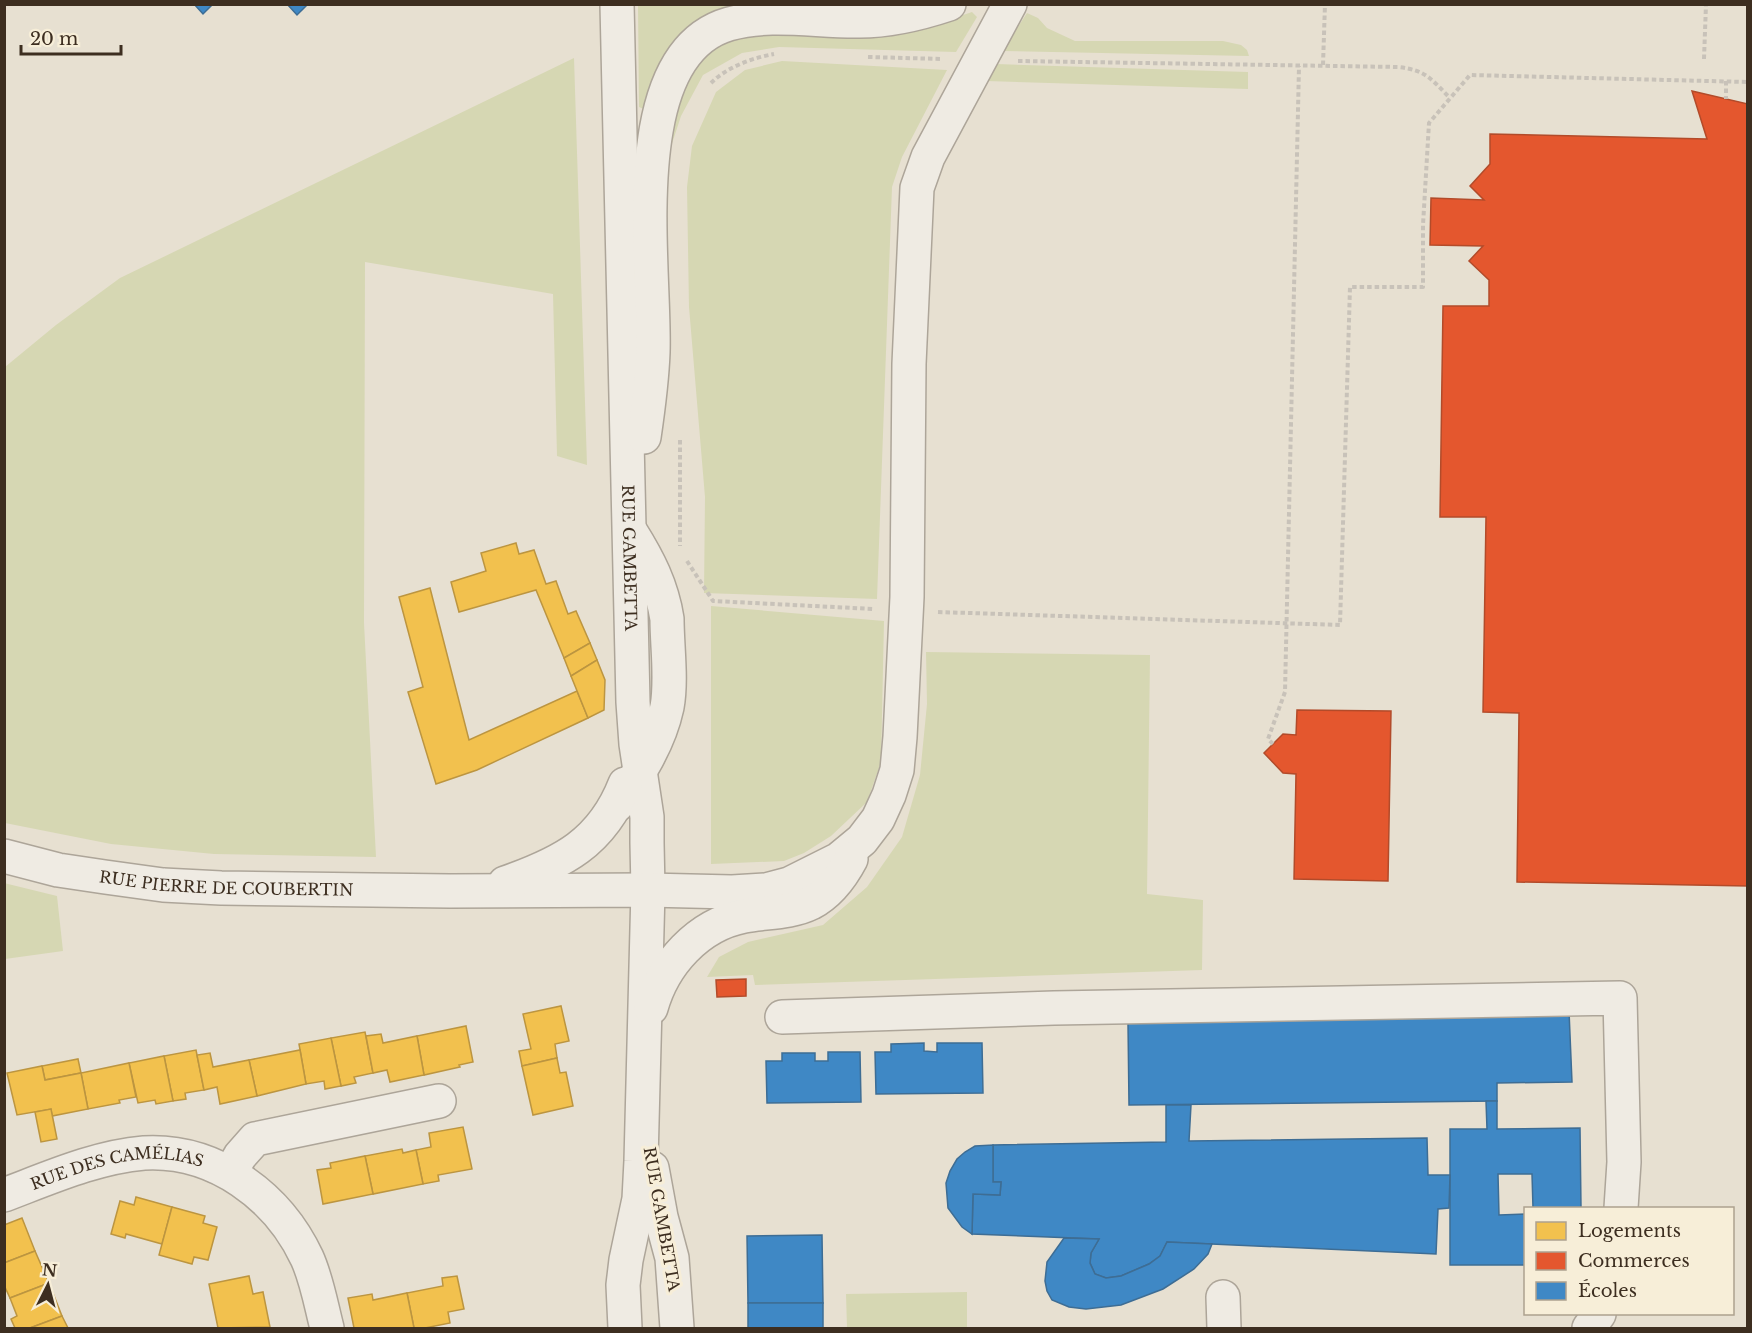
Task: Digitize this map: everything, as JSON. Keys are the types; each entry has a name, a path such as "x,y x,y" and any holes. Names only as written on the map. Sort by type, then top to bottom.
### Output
{"street":[{"name":"RUE GAMBETTA","path":"617,4 628,527 638,758 647,817 648,890 643,1038 644,1110 639,1199 623,1285 625,1329"},
{"path":"841,4 913,6 943,4"},
{"path":"628,527 645,432 653,352 650,205 652,160 665,91 678,62 701,38 729,24 769,19 880,21 918,14 949,4"},
{"path":"643,1038 655,993 667,970 682,950 701,934 721,923 743,916 797,908 812,902 843,874 862,840 878,819 889,795 897,770 900,737 907,597 909,364 917,188 928,157 1010,4"},
{"name":"RUE PIERRE DE COUBERTIN","path":"450,891 502,884 561,861 599,830 617,805 638,758"},
{"name":"RUE PIERRE DE COUBERTIN","path":"4,856 58,870 163,885 221,888 732,892 766,890 789,884 838,859 862,840"},
{"path":"783,1017 1054,1008 1620,998 1624,1162 1621,1207"},
{"name":"RUE DES CAMÉLIAS","path":"230,1173 240,1156 255,1139 439,1101"},
{"name":"RUE GAMBETTA","path":"644,1110 654,1186 672,1258 677,1329"},
{"name":"RUE DES CAMÉLIAS","path":"4,1195 104,1160 144,1154 180,1155 211,1163 230,1173 261,1195 290,1229 307,1259 327,1329"},
{"path":"1589,1329 1598,1315"}],"path":[{"path":"1323,65 1325,4"},
{"path":"1704,59 1706,4"},
{"path":"1273,744 1268,739 1285,692 1299,66"},
{"path":"1287,624 1340,625 1350,287 1423,287 1429,123 1470,75 1748,82"},
{"path":"1726,81 1726,99"},
{"path":"1424,222 1431,223"}],"green space":[{"path":"729,4 730,8 696,25 671,46 653,100 646,110 639,107 638,5"},
{"path":"972,12 977,17 956,52 779,47 742,53 703,75 681,116 665,165 664,135 697,59 722,43 750,34 887,37 916,31"},
{"path":"1027,13 1038,18 1047,28 1075,41 1223,41 1241,45 1247,50 1249,56 1002,51"},
{"path":"574,58 587,465 557,456 553,294 365,262 364,623 376,857 214,854 111,844 5,823 5,367 56,325 120,278"},
{"path":"782,61 947,70 902,157 892,187 877,599 704,593 705,497 689,307 687,187 692,146 716,92 745,70"},
{"path":"996,64 1248,72 1248,89 986,81"},
{"path":"711,606 884,621 881,762 867,802 831,836 804,853 784,861 711,864"},
{"path":"926,652 1150,655 1147,894 1203,900 1202,970 755,985 753,975 707,977 719,957 748,942 823,925 867,887 902,837 920,775 927,704"},
{"path":"4,883 57,896 63,951 5,959"},
{"path":"967,1292 967,1328 847,1328 846,1294"}],"building: Logements":[{"path":"516,543 519,554 534,550 546,584 556,581 568,614 576,611 590,643 564,658 536,590 459,612 451,582 486,571 481,553"},
{"path":"430,588 469,740 577,691 588,718 477,770 436,784 408,692 423,687 399,597"},
{"path":"590,643 597,660 571,676 564,658"},
{"path":"597,660 605,680 604,710 588,718 571,676"},
{"path":"561,1006 569,1041 555,1044 557,1058 522,1066 519,1051 531,1049 523,1014"},
{"path":"466,1026 473,1062 424,1075 417,1036"},
{"path":"365,1032 373,1073 354,1077 356,1083 341,1086 331,1038"},
{"path":"381,1034 383,1043 417,1036 424,1075 390,1082 387,1070 373,1073 366,1036"},
{"path":"331,1038 341,1086 325,1089 324,1081 306,1084 299,1044"},
{"path":"196,1050 204,1090 185,1093 186,1099 173,1101 164,1056"},
{"path":"300,1050 306,1084 257,1096 249,1060"},
{"path":"210,1053 213,1067 249,1060 257,1096 220,1104 217,1087 204,1090 197,1055"},
{"path":"164,1056 173,1101 156,1104 155,1100 138,1103 129,1063"},
{"path":"557,1058 560,1073 566,1072 573,1106 533,1115 522,1066"},
{"path":"78,1059 81,1073 45,1080 42,1066"},
{"path":"129,1063 136,1097 119,1100 120,1103 88,1109 81,1073"},
{"path":"42,1066 45,1080 81,1073 88,1109 52,1116 51,1109 17,1115 7,1073"},
{"path":"51,1109 57,1139 41,1142 35,1112"},
{"path":"463,1127 472,1169 438,1175 439,1181 423,1184 416,1150 431,1147 429,1133"},
{"path":"402,1149 403,1153 416,1150 423,1184 373,1194 365,1156"},
{"path":"365,1156 373,1194 323,1204 317,1170 331,1168 330,1163"},
{"path":"136,1197 172,1207 162,1244 126,1234 125,1238 111,1234 120,1201 134,1205"},
{"path":"172,1207 205,1216 203,1223 217,1227 208,1260 194,1257 192,1264 159,1255"},
{"path":"22,1218 35,1251 4,1263 4,1225"},
{"path":"35,1251 49,1283 10,1298 4,1285 4,1263"},
{"path":"249,1276 253,1294 263,1292 270,1327 218,1328 209,1284"},
{"path":"457,1276 464,1309 448,1312 450,1323 414,1328 407,1293 443,1286 442,1278"},
{"path":"49,1283 62,1316 30,1328 15,1328 11,1319 17,1316 10,1298"},
{"path":"407,1293 414,1328 354,1328 348,1298 372,1294 373,1300"},
{"path":"62,1316 68,1328 30,1328"}],"building: Commerces":[{"path":"1692,91 1748,104 1748,886 1517,882 1519,713 1483,712 1486,517 1440,517 1443,306 1489,306 1489,280 1469,261 1483,246 1430,245 1431,198 1484,200 1470,186 1490,164 1490,134 1707,139"},
{"path":"1297,710 1391,711 1388,881 1294,879 1296,774 1283,773 1264,753 1283,734 1296,735"},
{"path":"746,979 746,996 717,997 716,980"}],"building: Écoles":[{"path":"194,4 213,4 203,14"},
{"path":"287,4 308,4 297,15"},
{"path":"1569,1011 1572,1082 1497,1083 1497,1101 1129,1105 1128,1023 1232,1022 1232,1017"},
{"path":"924,1043 924,1051 937,1052 937,1043 982,1043 983,1093 876,1094 875,1052 891,1052 891,1044"},
{"path":"828,1052 860,1052 861,1102 767,1103 766,1061 782,1061 782,1053 815,1053 815,1061 828,1061"},
{"path":"1486,1101 1497,1101 1497,1129 1580,1128 1581,1207 1533,1207 1532,1174 1498,1174 1499,1215 1524,1214 1524,1265 1450,1265 1450,1129 1487,1129"},
{"path":"1166,1105 1191,1105 1189,1141 1427,1138 1428,1175 1450,1175 1449,1208 1438,1209 1436,1254 1167,1242 1160,1256 1149,1264 1121,1276 1106,1278 1095,1274 1090,1263 1091,1253 1099,1239 972,1234 973,1194 1000,1195 1001,1182 993,1182 993,1145 1166,1142"},
{"path":"993,1145 993,1182 1001,1182 1000,1195 973,1194 972,1234 962,1227 948,1208 946,1183 957,1159 965,1152 975,1146"},
{"path":"822,1235 823,1303 748,1303 747,1236"},
{"path":"1064,1238 1099,1239 1091,1253 1090,1263 1095,1274 1106,1278 1121,1276 1149,1264 1160,1256 1167,1242 1212,1244 1208,1254 1194,1269 1163,1289 1121,1305 1086,1309 1069,1307 1052,1300 1047,1291 1045,1281 1047,1262"},
{"path":"748,1303 823,1303 823,1328 748,1328"}]}
